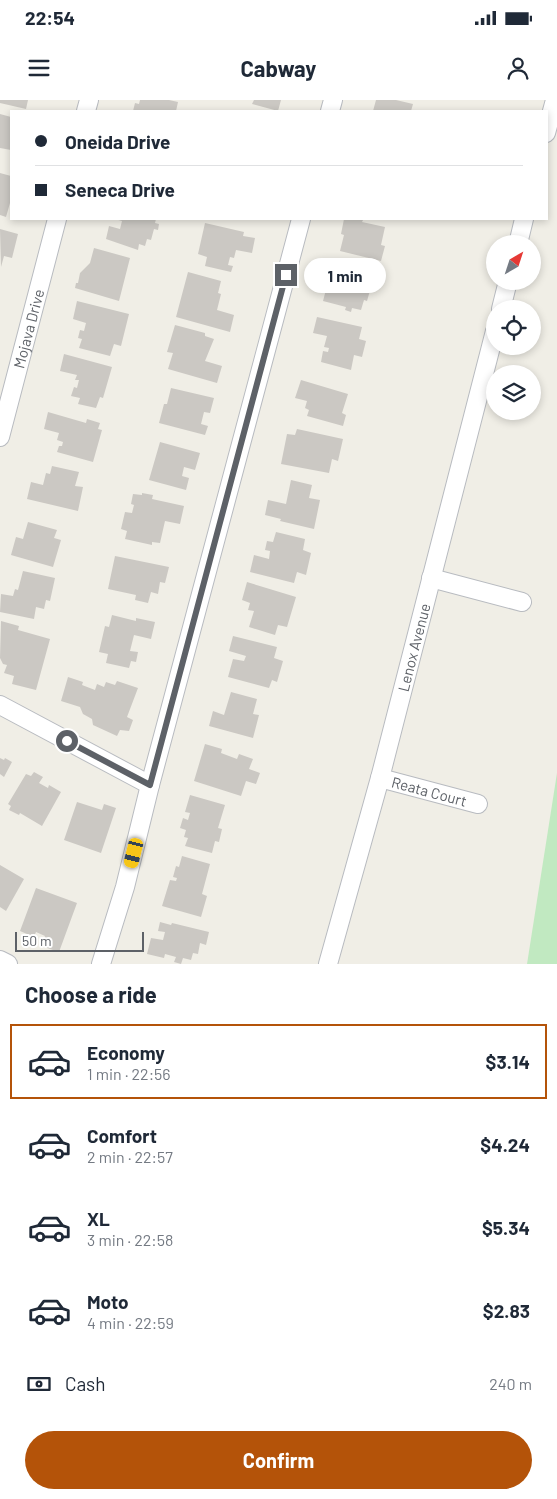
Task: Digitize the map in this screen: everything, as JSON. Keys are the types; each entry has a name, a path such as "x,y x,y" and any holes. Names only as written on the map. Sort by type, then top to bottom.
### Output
{"street":[{"path":"548,126 555,100"},
{"name":"Mojava Drive","path":"0,437 57,220"},
{"path":"101,964 125,887 150,785 301,220"},
{"path":"520,235 524,220"},
{"name":"Lenox Avenue","path":"328,964 380,778 489,355"},
{"path":"431,578 522,602"},
{"path":"0,705 150,785"},
{"name":"Reata Court","path":"380,778 478,804"},
{"path":"0,960 8,964"}],"green space":[{"path":"557,773 557,964 527,964"}],"building":[{"path":"0,100 28,100 26,109 0,103"},
{"path":"140,100 169,100 178,102 176,110 133,110 135,103 139,104"},
{"path":"254,100 281,100 278,110 252,104"},
{"path":"376,100 396,100 413,104 411,110 373,110"},
{"path":"0,114 10,117 10,150 0,148"},
{"path":"0,173 10,176 10,203 6,217 0,215"},
{"path":"118,220 156,220 155,223 159,224 158,230 154,229 151,240 147,239 145,246 139,244 138,250 106,239 109,226 120,229 122,221"},
{"path":"344,220 363,220 362,222 385,227 381,245 385,246 381,261 340,251 344,235 341,234"},
{"path":"205,223 244,232 243,236 255,238 252,253 236,250 234,258 230,257 228,265 233,266 231,272 205,266 207,257 198,254"},
{"path":"0,229 18,234 12,258 4,256 1,267"},
{"path":"94,248 130,258 119,301 75,288 80,273 90,263"},
{"path":"333,263 348,267 346,273 373,280 367,301 364,300 361,310 352,308 351,312 345,310 346,307 323,301"},
{"path":"188,272 221,281 218,293 221,294 217,310 234,315 230,332 176,317"},
{"path":"77,301 129,314 121,346 114,344 110,356 79,348 82,339 78,338 80,330 84,331 86,323 73,319"},
{"path":"317,317 362,327 359,339 366,341 362,357 354,355 351,370 321,362 323,351 328,352 329,348 324,347 327,336 313,333"},
{"path":"175,325 205,333 205,336 214,339 205,361 222,366 217,383 168,369 173,353 167,352"},
{"path":"64,354 112,367 103,398 100,397 96,408 78,404 80,398 71,396 74,387 77,388 79,380 75,380 77,375 60,371"},
{"path":"301,380 348,394 342,413 346,415 343,426 307,416 309,410 305,408 307,401 295,398"},
{"path":"171,388 214,398 210,413 204,412 201,424 208,426 205,435 159,423"},
{"path":"48,412 86,423 87,419 100,423 98,429 102,430 93,462 57,452 63,442 57,440 59,433 44,429"},
{"path":"297,429 343,439 338,461 332,459 329,473 281,464 287,434 295,435"},
{"path":"160,442 200,453 195,470 184,467 182,476 189,478 186,490 149,480"},
{"path":"52,466 79,472 75,486 83,487 78,511 27,499 31,482 43,485 46,473 50,474"},
{"path":"291,480 312,485 309,498 320,500 314,529 280,521 281,519 265,515 268,500 286,504"},
{"path":"142,493 153,495 152,499 184,506 180,524 165,521 160,543 152,542 152,545 125,539 127,531 121,529 125,512 132,513 134,505 131,504 133,494 142,495"},
{"path":"28,522 57,530 54,538 61,540 53,567 11,555 16,537 23,539"},
{"path":"276,532 305,539 303,550 311,553 306,575 297,572 294,583 250,572 254,555 269,559 270,551 265,550 267,541 273,542"},
{"path":"115,556 169,567 165,583 160,582 158,594 151,592 148,603 135,600 136,595 108,589"},
{"path":"23,571 55,578 50,601 46,600 44,609 36,607 34,619 0,612 1,594 13,596 15,589 18,590"},
{"path":"247,582 296,597 287,627 278,625 275,635 249,627 254,611 248,610 250,603 242,600"},
{"path":"112,615 136,621 136,618 155,622 151,639 134,635 130,651 138,652 136,662 131,661 129,668 106,663 108,654 99,652 105,626 109,627"},
{"path":"1,621 19,626 18,630 50,639 36,690 12,684 14,676 4,673 7,665 3,664 0,658"},
{"path":"233,636 277,647 274,658 283,661 277,682 272,680 269,688 228,677 233,659 244,661 246,656 229,651"},
{"path":"68,677 83,682 82,685 95,690 97,684 104,687 106,682 115,685 117,681 138,688 127,717 133,720 129,731 120,730 117,736 93,725 92,719 83,714 80,707 61,701"},
{"path":"231,692 257,699 253,714 259,715 253,738 209,726 213,711 224,715"},
{"path":"205,744 222,749 221,753 237,759 239,754 253,759 249,769 260,773 256,784 246,781 241,796 194,781"},
{"path":"0,758 4,760 5,758 12,762 4,777 0,774"},
{"path":"34,772 43,777 39,783 48,788 49,785 61,792 42,826 20,813 19,815 9,810 11,806 8,804 26,774 31,776"},
{"path":"190,795 225,805 218,828 222,829 219,842 215,841 212,853 185,846 188,838 184,837 186,830 180,828 183,818 188,820 190,813 185,812"},
{"path":"77,802 102,810 104,804 116,808 101,853 64,840"},
{"path":"182,856 210,864 202,894 207,896 201,917 162,906 170,880 176,881 177,878 173,877 176,866 179,867"},
{"path":"0,865 24,879 6,911 0,907"},
{"path":"36,888 77,903 59,952 41,946 45,936 36,932 34,937 20,931"},
{"path":"160,922 209,932 206,945 200,943 198,954 193,953 191,960 183,958 181,964 174,962 176,957 165,954 164,958 147,954 151,938 163,940 165,932 158,931"}],"route":[{"path":"67,741 150,785 286,275"}]}
